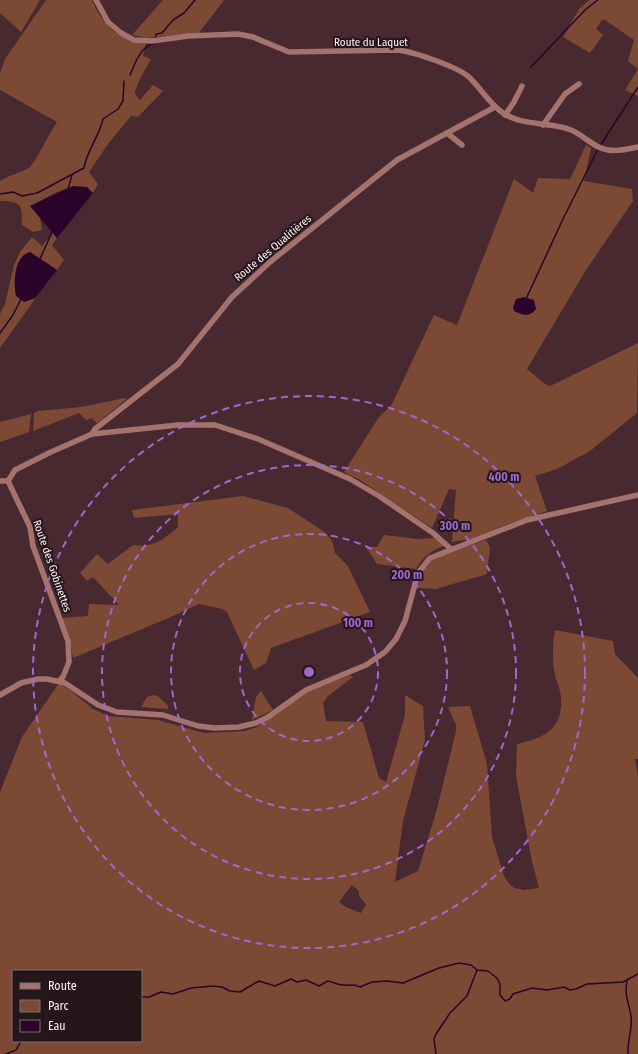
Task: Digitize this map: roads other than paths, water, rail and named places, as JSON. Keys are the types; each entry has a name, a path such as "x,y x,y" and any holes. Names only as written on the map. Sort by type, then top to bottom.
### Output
{"street":[{"name":"Route du Laquet","path":"96,0 108,22 121,33 134,40 155,40 188,36 238,34 253,38 289,52 406,51 464,73 505,115 524,122 570,129 595,146 604,150 617,151 638,147"},
{"path":"543,125 564,94 579,84"},
{"path":"505,115 522,86"},
{"name":"Route des Qualitières","path":"8,481 15,470 58,448 92,434 95,429 184,359 232,298 270,262 397,160 495,106"},
{"path":"447,133 462,145"},
{"path":"92,434 191,424 209,424 232,430 321,466 355,482 379,496 433,533 452,549"},
{"path":"0,480 8,481"},
{"name":"Route des Gobinettes","path":"8,481 30,527 33,546 68,641 70,662 63,677 59,681"},
{"path":"0,695 12,687 29,680 47,679 59,681 75,688 98,705 117,712 163,715 198,726 215,728 238,727 256,723 268,717 310,687 366,665 385,652 396,639 405,621 417,578 422,566 435,555 527,520 638,495"}],"water":[{"path":"73,186 87,187 93,193 57,238 30,206"},
{"path":"30,252 57,270 35,298 24,302 16,296 15,277 18,264 21,259"},
{"path":"524,297 534,300 536,309 528,315 514,311 513,307 516,299"}],"waterway":[{"path":"155,40 156,34 162,33 173,20 184,13 195,0"},
{"path":"531,67 586,9 598,0"},
{"path":"130,75 142,52 145,48 154,43"},
{"path":"0,194 13,192 22,196 37,193 84,168 103,119 118,109 123,101 124,81"},
{"path":"600,146 638,87"},
{"path":"526,299 563,219 598,149"},
{"path":"68,189 72,175"},
{"path":"40,259 53,230"},
{"path":"0,333 13,315 21,299"},
{"path":"142,997 149,997 161,992 173,994 191,988 213,986 240,992 259,981 275,986 291,979 297,982 306,980 319,986 328,981 340,985 354,985 360,987 372,982 387,981 403,983 439,968 459,963 471,965 477,970 488,971 497,978 500,984 500,995 505,1001 510,999 513,994 532,988 547,990 564,987 570,990 587,984 623,982 638,974"},
{"path":"436,1054 434,1039 436,1034 450,1013 467,996 477,970"},
{"path":"627,981 626,995 631,1021 628,1054"},
{"path":"6,1054 16,1050 20,1042"}]}
